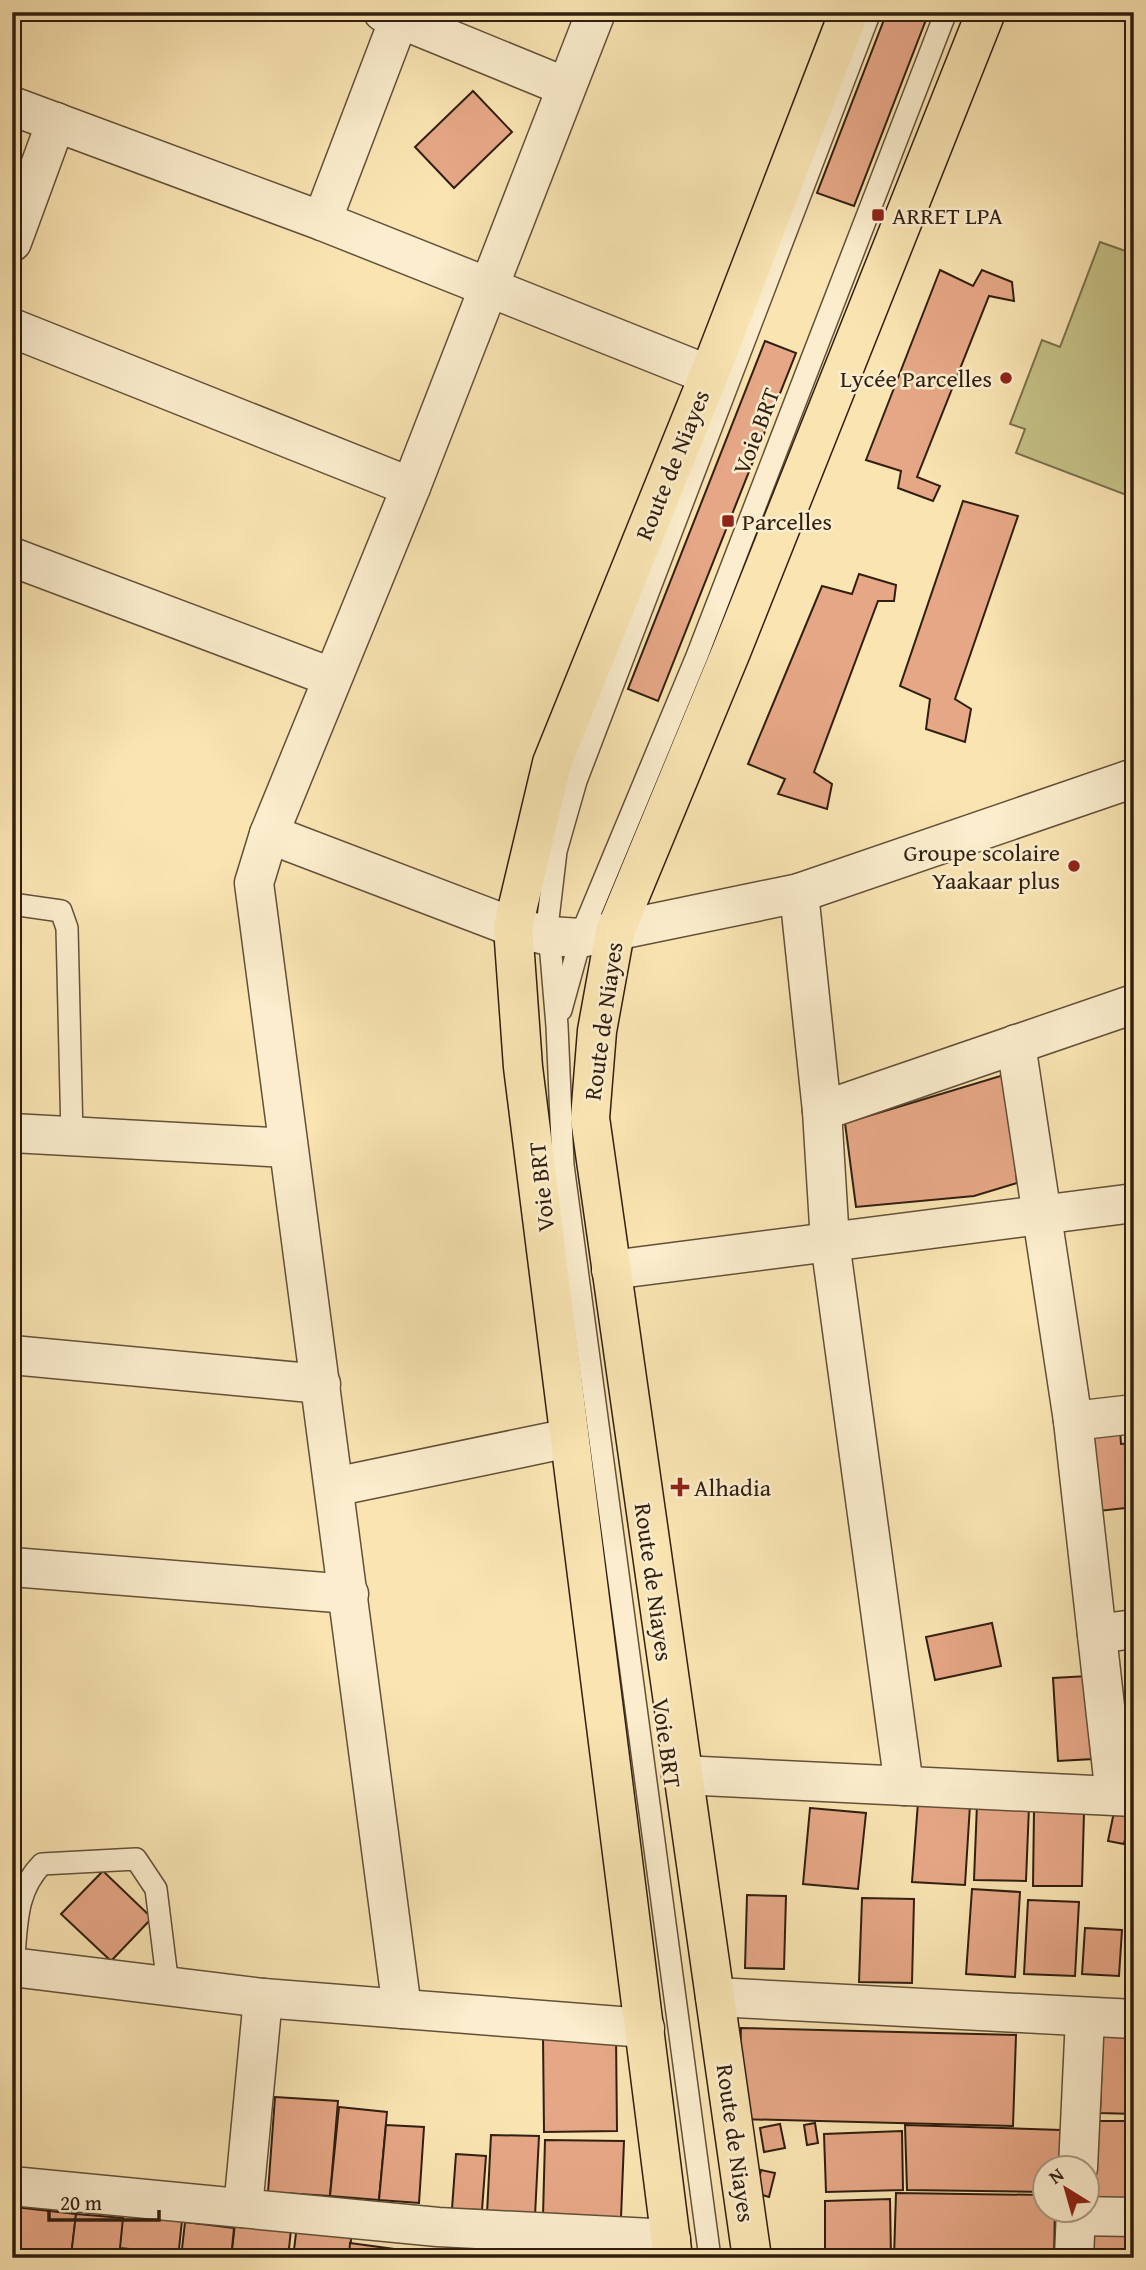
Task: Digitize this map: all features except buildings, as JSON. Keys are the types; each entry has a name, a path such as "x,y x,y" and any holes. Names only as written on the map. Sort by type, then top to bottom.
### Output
{"main road":[{"name":"Route de Niayes","path":"672,2248 523,1067 513,927 552,763 709,375 849,12"},
{"name":"Route de Niayes","path":"752,2258 681,1775 590,1118 597,1031 582,936 731,652 986,12"}],"street":[{"path":"402,2009 254,883 269,834 411,487 596,12"},
{"path":"322,221 391,15 566,87"},
{"path":"12,106 322,221 709,375"},
{"path":"12,242 55,122"},
{"path":"12,328 411,487"},
{"path":"12,557 331,677"},
{"path":"269,834 513,927 582,936 799,893 1134,778"},
{"path":"799,893 822,1111 831,1242 904,1786"},
{"path":"822,1111 1134,1004"},
{"path":"681,1775 1124,1796 1097,1634 1073,1421 1016,1044"},
{"path":"12,1133 288,1148"},
{"path":"611,1270 1134,1203"},
{"path":"12,1355 321,1384"},
{"path":"1073,1421 1134,1414"},
{"path":"334,1487 569,1438"},
{"path":"12,1567 349,1594"},
{"path":"1097,1634 1134,1629"},
{"path":"13,1967 263,1998 645,2028"},
{"path":"715,1997 1134,2019"},
{"path":"243,2208 263,1998"},
{"path":"1079,2154 1085,2017"},
{"path":"12,2186 243,2208 439,2242 672,2248"},
{"path":"1100,2215 1134,2217"},
{"path":"1074,2258 1076,2224"}],"lane":[{"name":"Voie BRT","path":"582,936 548,919 556,851 576,781 870,12"},
{"name":"Voie BRT","path":"710,2258 580,1300 564,1165 557,1026 582,936 697,656 946,12"},
{"path":"12,904 61,911 67,928 72,1136"},
{"name":"Voie BRT","path":"557,1026 582,936"},
{"path":"13,1967 20,1898 29,1877 42,1864 136,1859 156,1889 168,1986"}],"shaded area":[{"path":"1100,242 1134,254 1134,483 1129,496 1016,453 1025,429 1010,424 1042,340 1060,347"}],"place":[{"name":"ARRET LPA","path":"878,215"},
{"name":"Lycée Parcelles","path":"1006,378"},
{"name":"Parcelles","path":"728,521"},
{"name":"Groupe scolaire Yaakaar plus","path":"1074,866"},
{"name":"Alhadia","path":"680,1487"}]}
